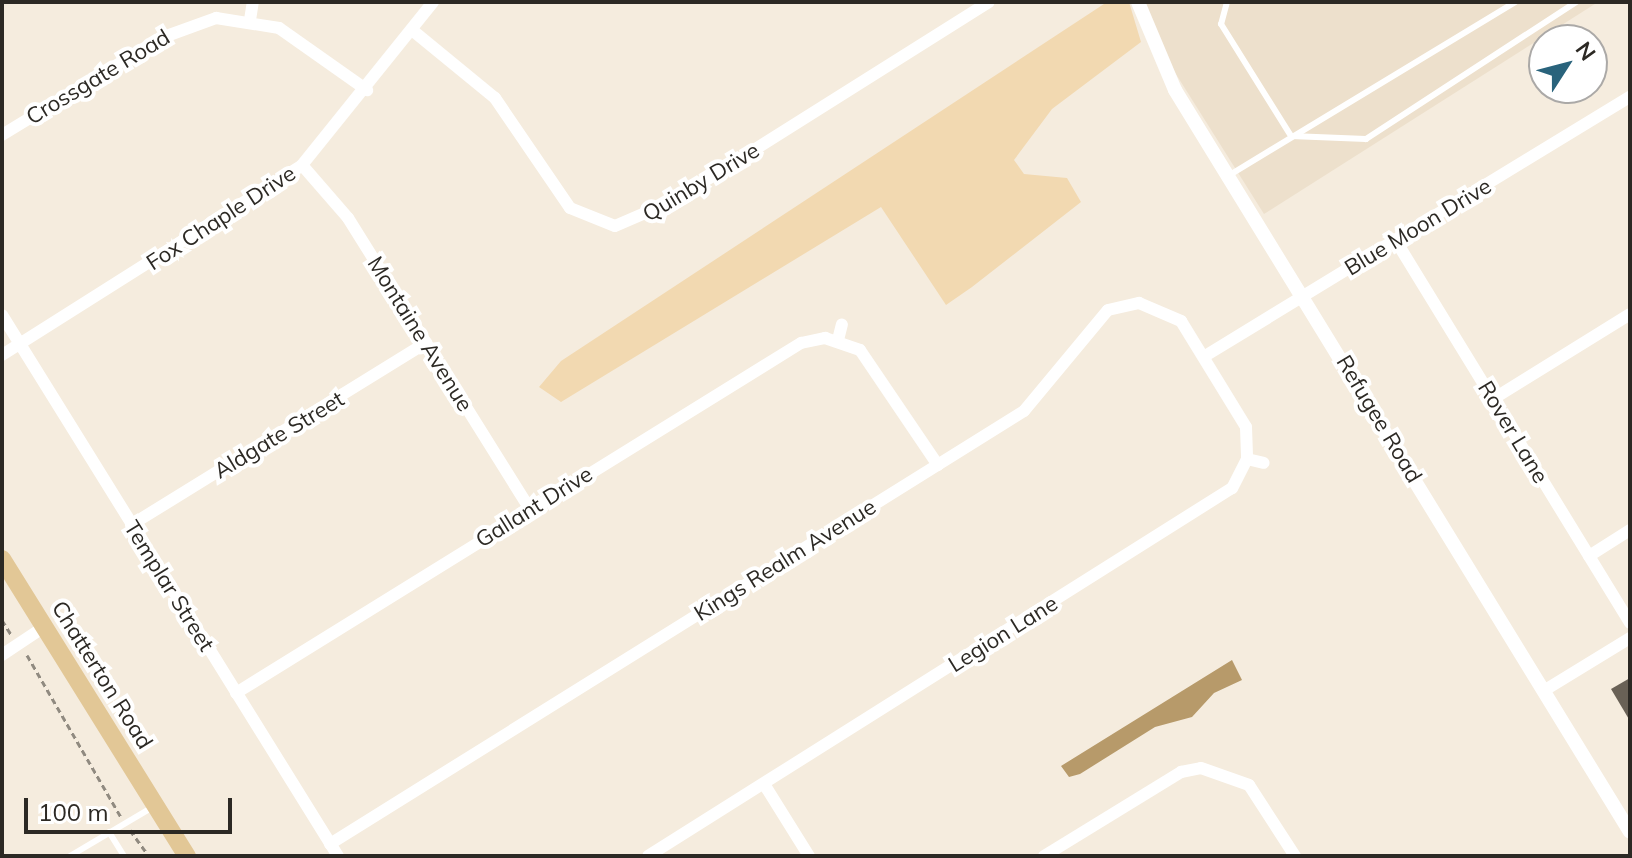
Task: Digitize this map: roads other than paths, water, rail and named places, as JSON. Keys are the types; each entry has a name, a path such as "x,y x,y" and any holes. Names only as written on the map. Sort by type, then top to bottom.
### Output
{"main road":[{"name":"Chatterton Road","path":"2,559 187,856"}],"street":[{"path":"250,20 253,2"},
{"name":"Fox Chaple Drive","path":"2,355 302,165 367,90 433,2"},
{"name":"Quinby Drive","path":"412,30 495,98 570,208 615,226 673,201 989,2"},
{"name":"Refugee Road","path":"1138,2 1175,90 1304,295 1630,832"},
{"name":"Crossgate Road","path":"2,135 182,27 250,20 291,34 367,90"},
{"name":"Blue Moon Drive","path":"1205,356 1630,97"},
{"name":"Montaine Avenue","path":"302,165 348,218 530,509"},
{"name":"Rover Lane","path":"1396,241 1630,623"},
{"name":"Kings Realm Avenue","path":"334,850 1024,411 1108,310 1139,303 1169,311 1205,356"},
{"path":"1493,399 1630,314"},
{"name":"Templar Street","path":"2,315 334,850"},
{"path":"842,324 838,340 877,368 938,465"},
{"name":"Gallant Drive","path":"236,693 790,348 838,340"},
{"name":"Aldgate Street","path":"131,525 426,343"},
{"path":"1205,356 1246,427 1247,459 1264,463"},
{"name":"Legion Lane","path":"648,856 1219,499 1247,459"},
{"path":"1589,556 1630,530"},
{"path":"2,655 44,627"},
{"path":"1545,690 1630,638"},
{"path":"1044,856 1181,772 1228,773 1254,791 1295,856"},
{"path":"764,784 809,856"}],"lane":[{"path":"1227,2 1221,24 1291,136"},
{"path":"1228,176 1515,2"},
{"path":"1291,136 1366,139 1576,2"},
{"path":"70,856 155,806"},
{"path":"109,832 124,856"}]}
